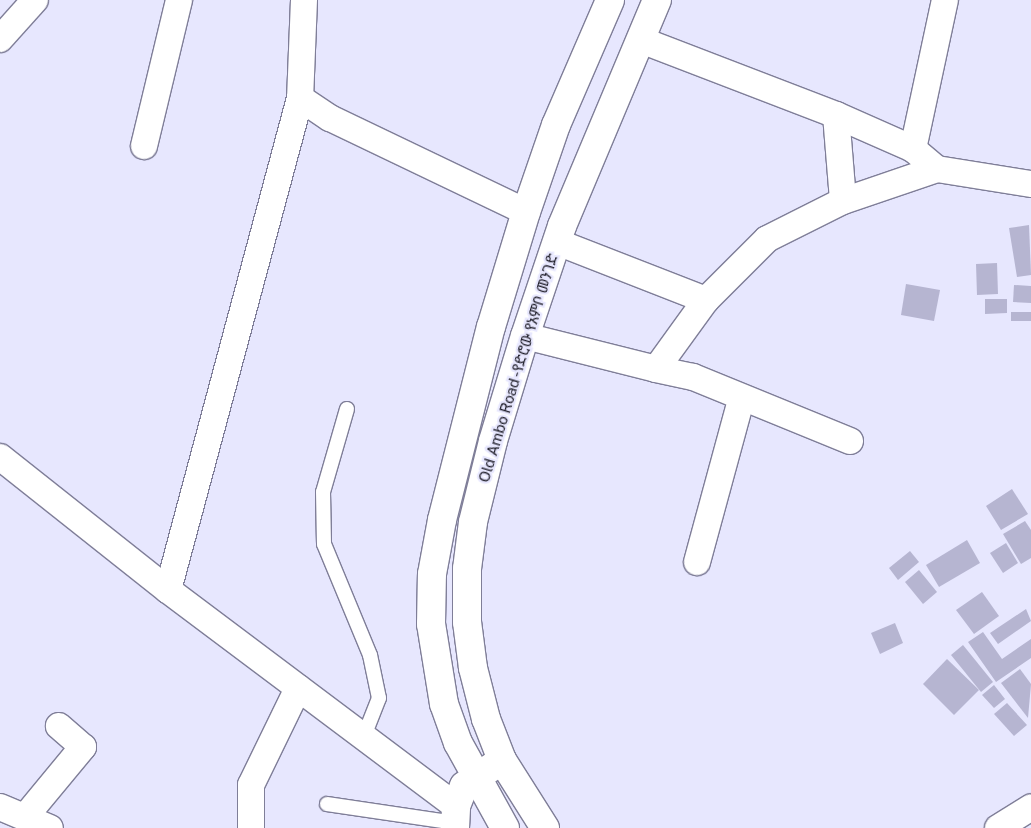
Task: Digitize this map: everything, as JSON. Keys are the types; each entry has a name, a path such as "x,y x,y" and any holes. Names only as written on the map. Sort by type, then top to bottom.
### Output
{"main road":[{"name":"Old Ambo Road -የድሮው የአምቦ መንገድ","path":"505,828 475,776 447,712 436,667 431,624 432,574 491,327 526,212 556,125 610,0"},
{"name":"Old Ambo Road -የድሮው የአምቦ መንገድ","path":"544,828 502,760 486,719 473,668 467,622 467,569 473,522 493,441 525,336 557,242 657,0"},
{"path":"455,819 464,786 475,776 502,760"}],"street":[{"path":"0,39 35,0"},
{"path":"144,146 179,0"},
{"path":"168,590 300,98 304,0"},
{"path":"913,149 945,0"},
{"path":"641,40 836,115 913,149 937,169"},
{"path":"300,98 330,118 526,212"},
{"path":"836,115 843,201"},
{"path":"656,369 706,300 767,239 843,201 937,169 1031,184"},
{"path":"557,242 706,300"},
{"path":"525,336 693,377 741,400 850,441"},
{"path":"697,562 741,400"},
{"path":"0,457 168,590 364,736 455,819"},
{"path":"251,828 251,785 298,688"},
{"path":"25,817 83,747 59,726"},
{"path":"0,807 50,828"},
{"path":"998,828 1031,807"}],"lane":[{"path":"348,409 323,492 324,544 370,655 379,698 364,736"},
{"path":"327,804 455,819"}],"building":[{"path":"1029,225 1031,275 1017,277 1009,228"},
{"path":"997,263 998,294 977,295 976,264"},
{"path":"906,284 940,290 934,321 901,315"},
{"path":"1014,285 1031,286 1031,303 1013,302"},
{"path":"985,299 1007,299 1007,313 985,314"},
{"path":"1011,312 1031,312 1031,321 1011,321"},
{"path":"1012,489 1028,514 1001,530 986,506"},
{"path":"1025,521 1031,530 1031,558 1021,564 1003,534"},
{"path":"967,540 980,563 939,587 926,565"},
{"path":"1006,543 1018,563 1003,573 990,553"},
{"path":"910,551 919,562 898,580 889,568"},
{"path":"919,570 937,592 923,604 905,582"},
{"path":"982,592 999,616 974,634 956,610"},
{"path":"1026,609 1031,621 998,644 990,633"},
{"path":"895,623 903,643 880,654 871,633"},
{"path":"983,632 1002,659 1031,639 1031,658 996,682 968,642"},
{"path":"963,645 993,682 981,692 951,655"},
{"path":"947,659 979,690 954,715 923,684"},
{"path":"1020,669 1031,684 1028,718 1001,683"},
{"path":"994,685 1005,699 994,708 982,695"},
{"path":"1007,703 1027,725 1014,736 994,714"}]}
